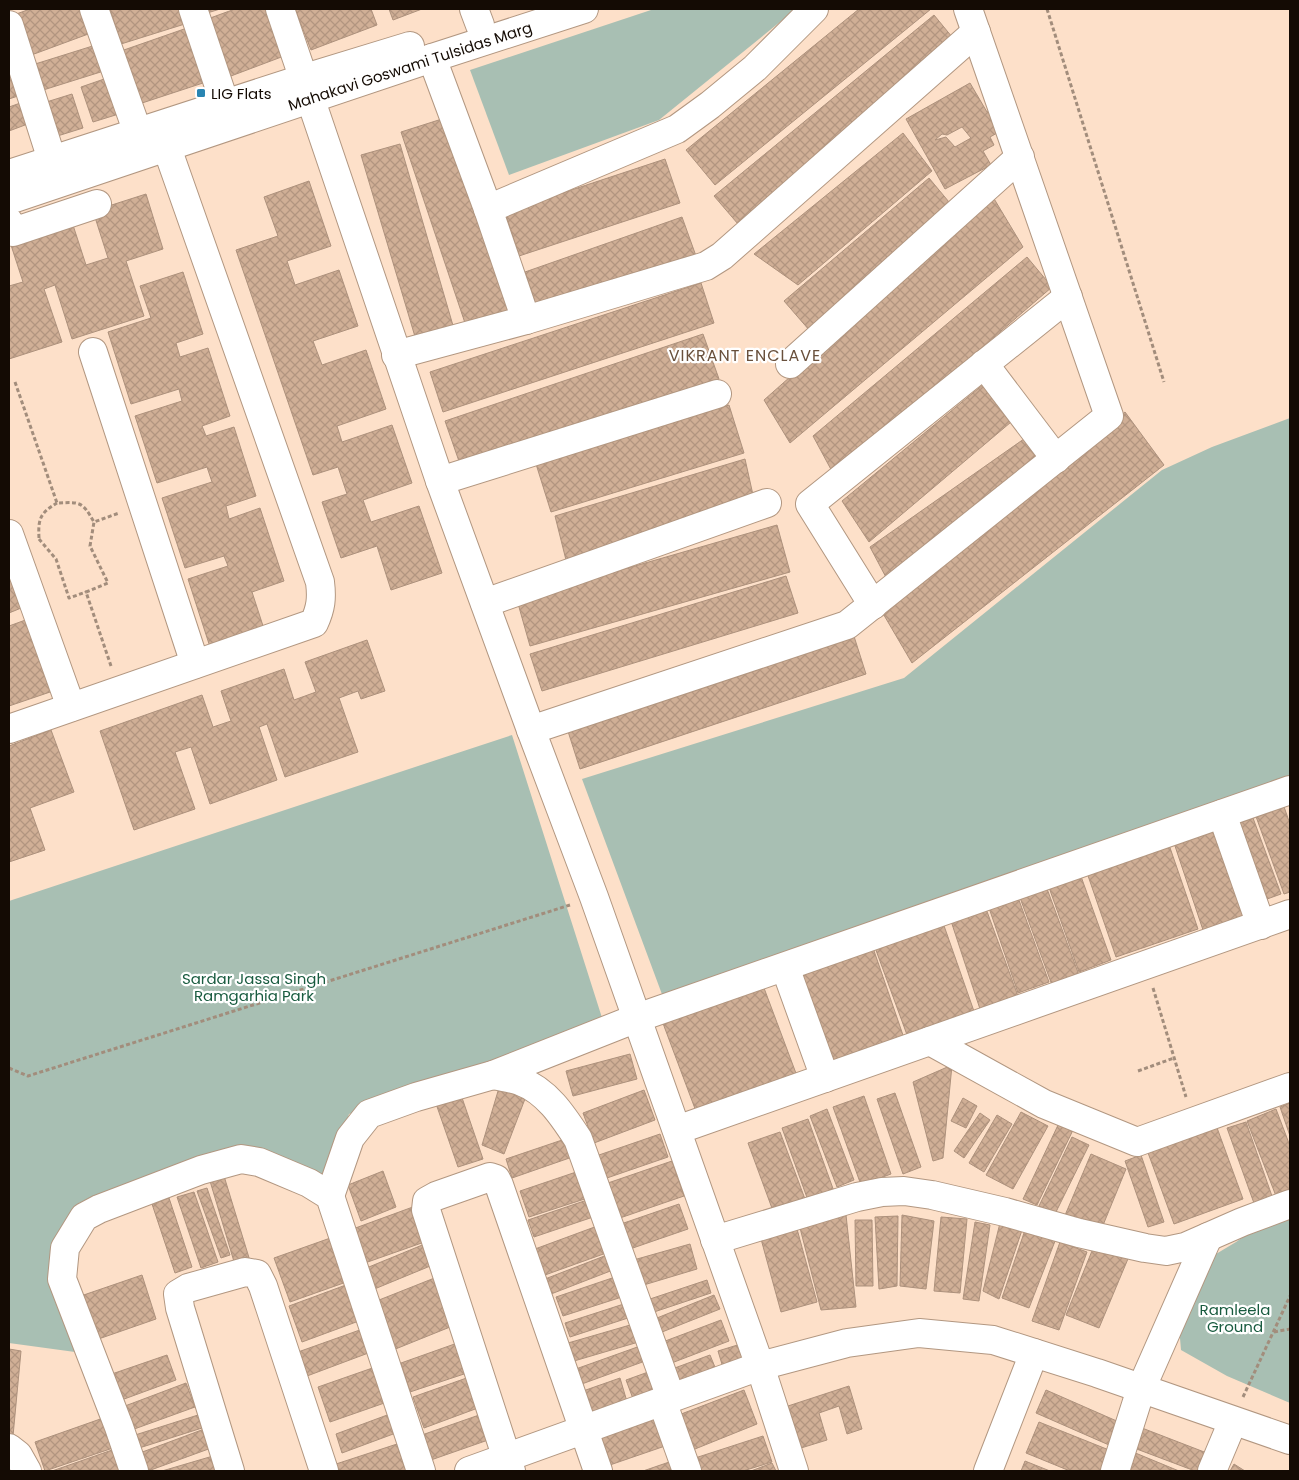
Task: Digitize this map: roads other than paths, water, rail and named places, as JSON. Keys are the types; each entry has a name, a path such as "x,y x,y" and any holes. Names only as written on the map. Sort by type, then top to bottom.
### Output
{"street":[{"path":"94,9 138,133"},
{"path":"193,9 225,104"},
{"path":"280,9 440,481 594,897 760,1366 794,1471"},
{"name":"Mahakavi Goswami Tulsidas Marg","path":"9,200 166,148 477,17 528,9"},
{"name":"Mahakavi Goswami Tulsidas Marg","path":"9,174 225,104 308,88 432,58 584,9"},
{"path":"488,209 677,129 755,68 814,9"},
{"path":"396,355 526,320 706,266 722,256 972,20 1109,416 847,625 531,730"},
{"path":"9,25 52,160"},
{"path":"432,58 488,209 526,320"},
{"path":"9,729 314,623 320,609 322,598 320,582 166,148"},
{"path":"790,364 1020,157"},
{"path":"10,229 97,204"},
{"path":"873,605 810,504 1068,296"},
{"path":"93,352 195,664"},
{"path":"984,364 1056,459"},
{"path":"440,481 717,394"},
{"path":"485,603 767,503"},
{"path":"11,541 71,707"},
{"path":"421,1471 330,1196 350,1138 368,1114 416,1096 492,1075 637,1018 1290,790"},
{"path":"1222,814 1261,925"},
{"path":"677,1130 1290,914"},
{"path":"785,967 825,1078"},
{"path":"930,1041 1044,1104 1137,1142 1290,1087"},
{"path":"492,1075 519,1081 540,1091 562,1115 578,1139 667,1400 687,1471"},
{"path":"134,1471 62,1279 65,1248 84,1217 99,1209 201,1170 241,1158 259,1162 309,1184 330,1196"},
{"path":"509,1465 426,1210 427,1201 436,1196 490,1177 496,1179 598,1471"},
{"path":"715,1240 857,1197 882,1192 904,1191 950,1199 1005,1212 1079,1234 1153,1249 1175,1250 1290,1204"},
{"path":"1115,1471 1141,1389 1208,1237"},
{"path":"230,1471 180,1308 178,1294 188,1288 245,1272 257,1274 263,1286 324,1471"},
{"path":"469,1471 509,1465 584,1430 760,1366 847,1343 919,1333 992,1340 1290,1440"},
{"path":"988,1471 1034,1353"},
{"path":"1212,1471 1233,1420"},
{"path":"9,1448 18,1455 27,1471"}],"place":[{"name":"LIG Flats","path":"201,93"}],"district":[{"name":"VIKRANT ENCLAVE","path":"745,355"}],"park label":[{"name":"Sardar Jassa Singh Ramgarhia Park","path":"254,986"},
{"name":"Ramleela Ground","path":"1235,1318"}]}
